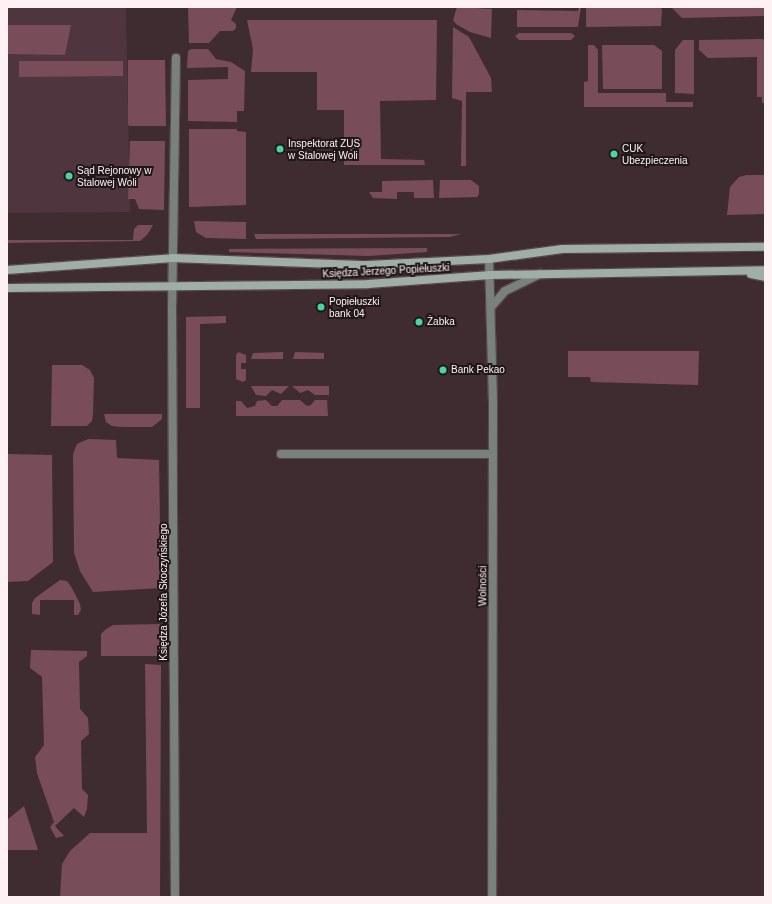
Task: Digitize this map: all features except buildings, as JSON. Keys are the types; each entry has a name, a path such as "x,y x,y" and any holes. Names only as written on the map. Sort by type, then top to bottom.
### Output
{"street":[{"name":"Księdza Józefa Skoczyńskiego","path":"175,897 173,258 176,58"},
{"name":"Księdza Jerzego Popiełuszki","path":"7,270 173,258 317,264 398,264 489,258 562,249 765,247"},
{"name":"Wolności","path":"489,258 492,306 493,454 492,897"},
{"name":"Księdza Jerzego Popiełuszki","path":"7,288 368,284 491,275 765,270"},
{"path":"731,271 765,277"},
{"path":"492,306 505,291 540,274"},
{"path":"281,454 493,454"}],"shaded area":[{"path":"7,7 126,7 130,212 7,213"},
{"path":"188,7 237,7 231,20 236,24 236,28 233,31 220,31 209,43 189,43"},
{"path":"457,7 492,9 491,38 470,32 456,24 453,20"},
{"path":"579,7 581,7 578,27 517,27 517,10 578,11"},
{"path":"586,7 658,7 662,9 661,26 586,27"},
{"path":"671,7 765,7 765,16 682,18"},
{"path":"247,20 437,20 436,100 380,101 381,159 424,160 425,165 344,165 344,110 317,110 317,72 251,72 253,49"},
{"path":"7,25 71,25 65,55 7,54"},
{"path":"453,27 469,37 491,78 492,92 466,92 466,166 461,166 462,101 452,98"},
{"path":"519,33 571,33 575,36 571,40 519,40 515,36"},
{"path":"763,39 765,41 765,103 762,103 762,97 757,97 757,57 708,58 699,50 699,40"},
{"path":"683,40 694,40 694,94 675,93 675,50"},
{"path":"588,45 594,45 598,50 598,93 666,93 666,102 693,102 693,107 584,107 584,82 588,81"},
{"path":"602,45 654,45 662,51 662,89 603,89"},
{"path":"191,49 208,49 216,59 231,62 245,71 244,111 237,111 237,122 188,121 188,80 228,79 228,67 187,68 188,51"},
{"path":"128,60 165,60 166,126 129,126"},
{"path":"19,61 123,61 123,76 19,77"},
{"path":"189,129 237,129 237,131 246,132 246,205 189,207"},
{"path":"130,141 165,141 164,210 139,209 135,199 128,199"},
{"path":"747,175 765,175 765,214 727,215 730,187 739,177"},
{"path":"433,180 434,198 414,198 414,192 397,192 397,199 373,198 369,192 382,192 382,181"},
{"path":"440,180 471,180 479,186 479,194 477,197 439,198"},
{"path":"194,221 246,222 246,239 206,238 196,232"},
{"path":"138,225 153,225 147,235 140,241 7,243 7,240 133,240 134,229"},
{"path":"254,234 461,234 450,237 256,239"},
{"path":"427,248 427,252 369,256 229,252 229,249"},
{"path":"226,316 226,323 200,324 200,408 186,408 186,317"},
{"path":"568,351 699,351 698,385 591,382 590,377 568,377"},
{"path":"238,352 246,355 246,363 241,363 241,369 246,369 246,380 243,382 236,379 236,355"},
{"path":"283,352 283,359 251,359 253,353"},
{"path":"295,352 324,353 324,359 293,359"},
{"path":"52,365 82,365 90,370 94,378 93,414 92,421 87,426 51,426"},
{"path":"251,386 289,386 281,394 272,390 266,396 256,395"},
{"path":"292,386 329,386 329,395 315,395 308,390 300,393"},
{"path":"266,400 272,406 277,406 282,400 300,400 307,406 311,405 315,400 327,400 328,416 236,416 236,401 241,401 247,408 255,406 257,401"},
{"path":"104,414 162,414 162,419 152,427 122,427 112,426 106,422"},
{"path":"88,439 116,440 117,458 159,460 161,588 93,592 80,571 74,553 73,454 77,444"},
{"path":"7,454 52,455 53,562 28,581 7,582"},
{"path":"60,580 67,581 72,588 80,604 81,610 78,615 74,615 74,600 40,600 40,615 32,614 32,603 35,598"},
{"path":"160,624 160,656 101,656 101,634 113,625"},
{"path":"31,650 87,651 87,656 79,662 80,709 88,718 89,734 81,741 82,789 88,795 87,809 84,817 74,808 55,826 64,836 56,838 50,827 54,822 37,773 35,757 44,745 42,677 30,668"},
{"path":"145,664 161,665 160,897 60,897 62,864 70,851 90,833 147,833"},
{"path":"24,806 38,850 7,850 7,820"}],"place":[{"name":"Inspektorat ZUS w Stalowej Woli","path":"280,149"},
{"name":"CUK Ubezpieczenia","path":"614,154"},
{"name":"Sąd Rejonowy w Stalowej Woli","path":"69,176"},
{"name":"Popiełuszki bank 04","path":"321,307"},
{"name":"Żabka","path":"419,322"},
{"name":"Bank Pekao","path":"443,370"}]}
